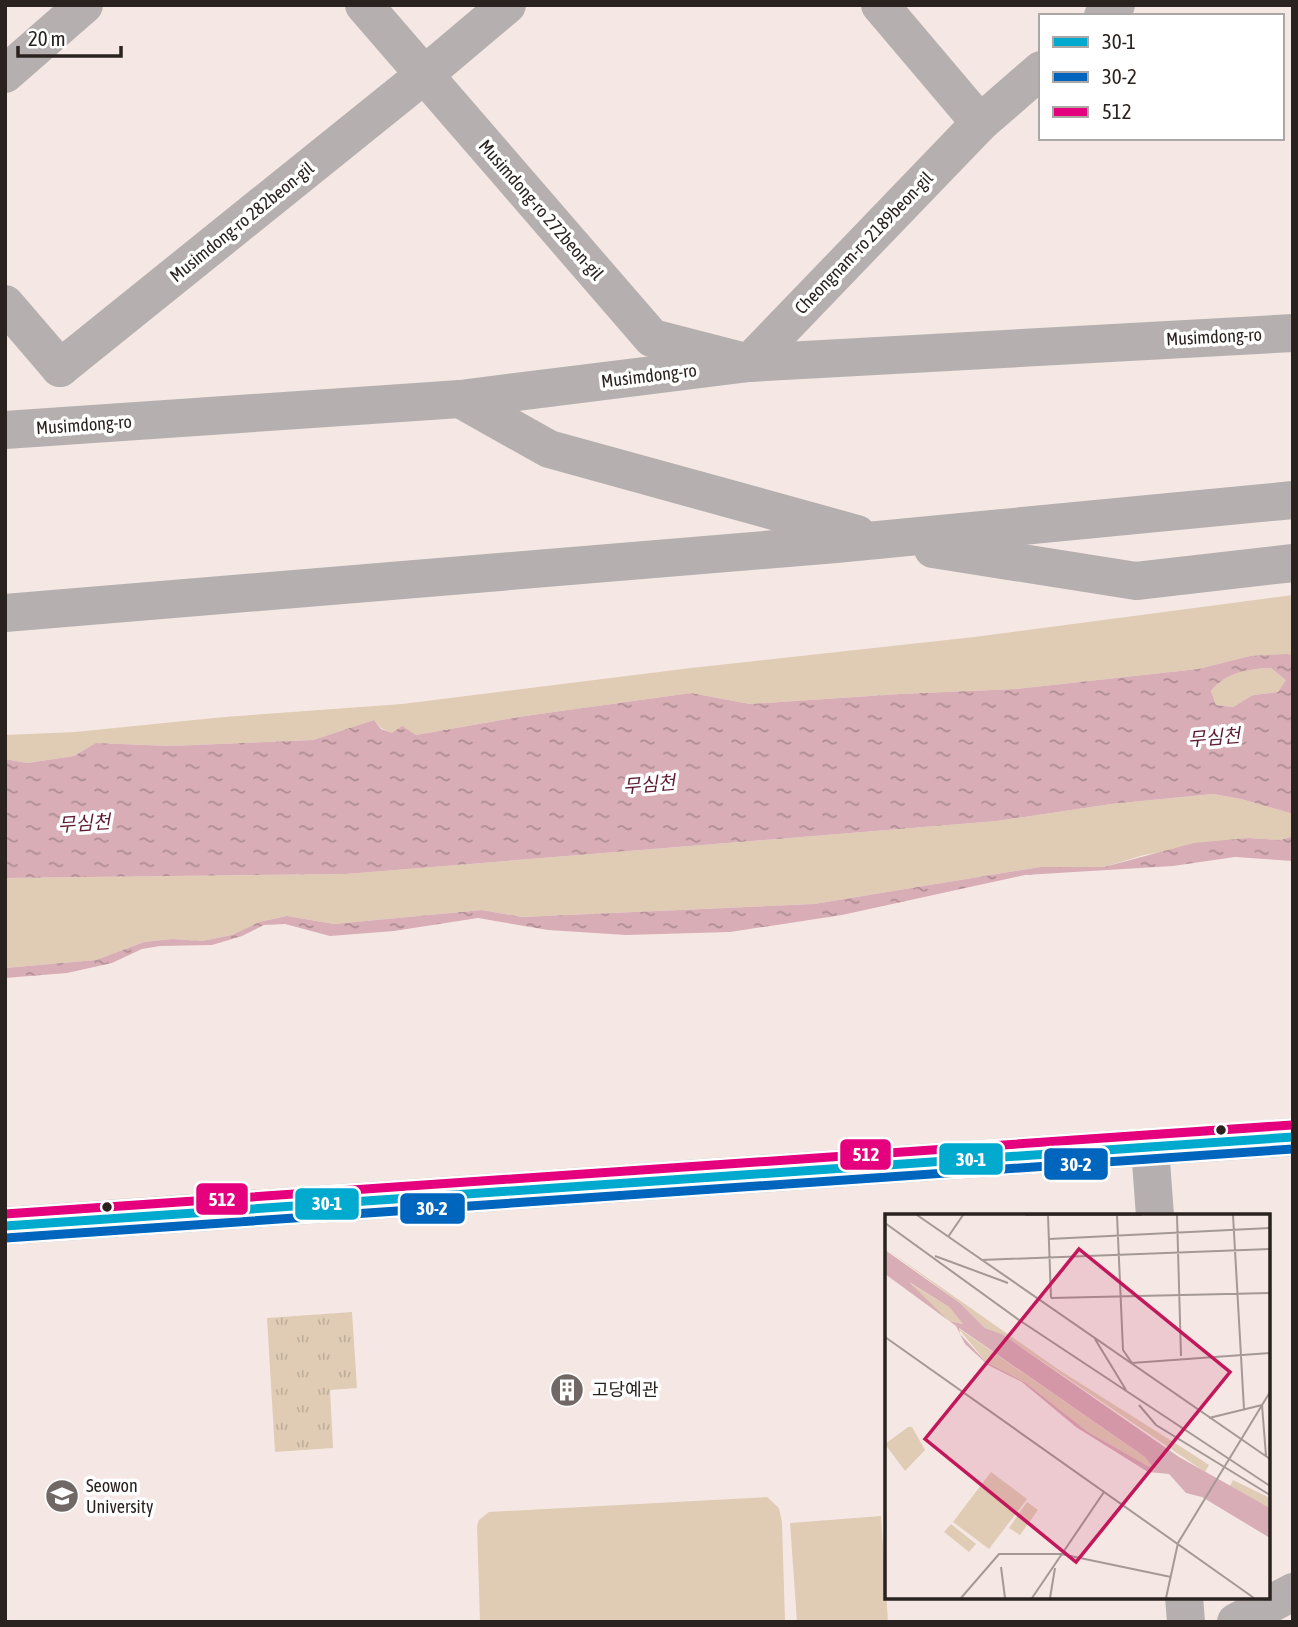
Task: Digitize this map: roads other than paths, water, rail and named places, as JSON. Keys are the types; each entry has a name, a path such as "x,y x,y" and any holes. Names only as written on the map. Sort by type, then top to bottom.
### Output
{"street":[{"path":"5,74 84,5"},
{"name":"Musimdong-ro 272beon-gil","path":"364,5 652,338 749,363"},
{"name":"Musimdong-ro 282beon-gil","path":"60,368 507,5"},
{"path":"880,5 980,123"},
{"name":"Cheongnam-ro 2189beon-gil","path":"749,363 980,123 1039,72"},
{"path":"5,304 60,368 62,426"},
{"name":"Musimdong-ro","path":"5,430 460,399 749,363 1293,333"},
{"path":"460,399 549,449 878,540 1136,581 1293,563"},
{"path":"5,613 878,540 1293,500"},
{"path":"5,1226 1293,1137"},
{"path":"1150,1148 1155,1214"},
{"path":"1236,1622 1293,1592"},
{"path":"1184,1599 1186,1622"}],"water":[{"name":"무심천","path":"1293,655 1293,814 1213,794 1111,804 997,821 346,874 5,878 5,759 27,763 74,756 96,743 170,746 313,740 374,720 381,729 392,733 402,726 416,735 525,716 691,693 750,704 1016,689 1198,669 1250,656","holes":["1271,668 1286,680 1278,692 1253,695 1233,707 1216,705 1211,691 1231,676 1254,669"]},
{"path":"1293,836 1293,861 1235,857 1173,866 1025,875 842,915 730,932 626,935 548,930 478,918 394,931 330,936 285,924 264,925 242,936 212,945 160,946 142,949 112,963 67,973 5,978 5,968 96,960 144,942 172,939 202,941 232,935 259,922 287,916 334,924 482,910 522,917 814,904 1040,867 1104,867 1194,843 1248,838 1281,840"}],"place":[{"name":"고당예관","path":"567,1390"},
{"name":"Seowon University","path":"62,1496"}]}
